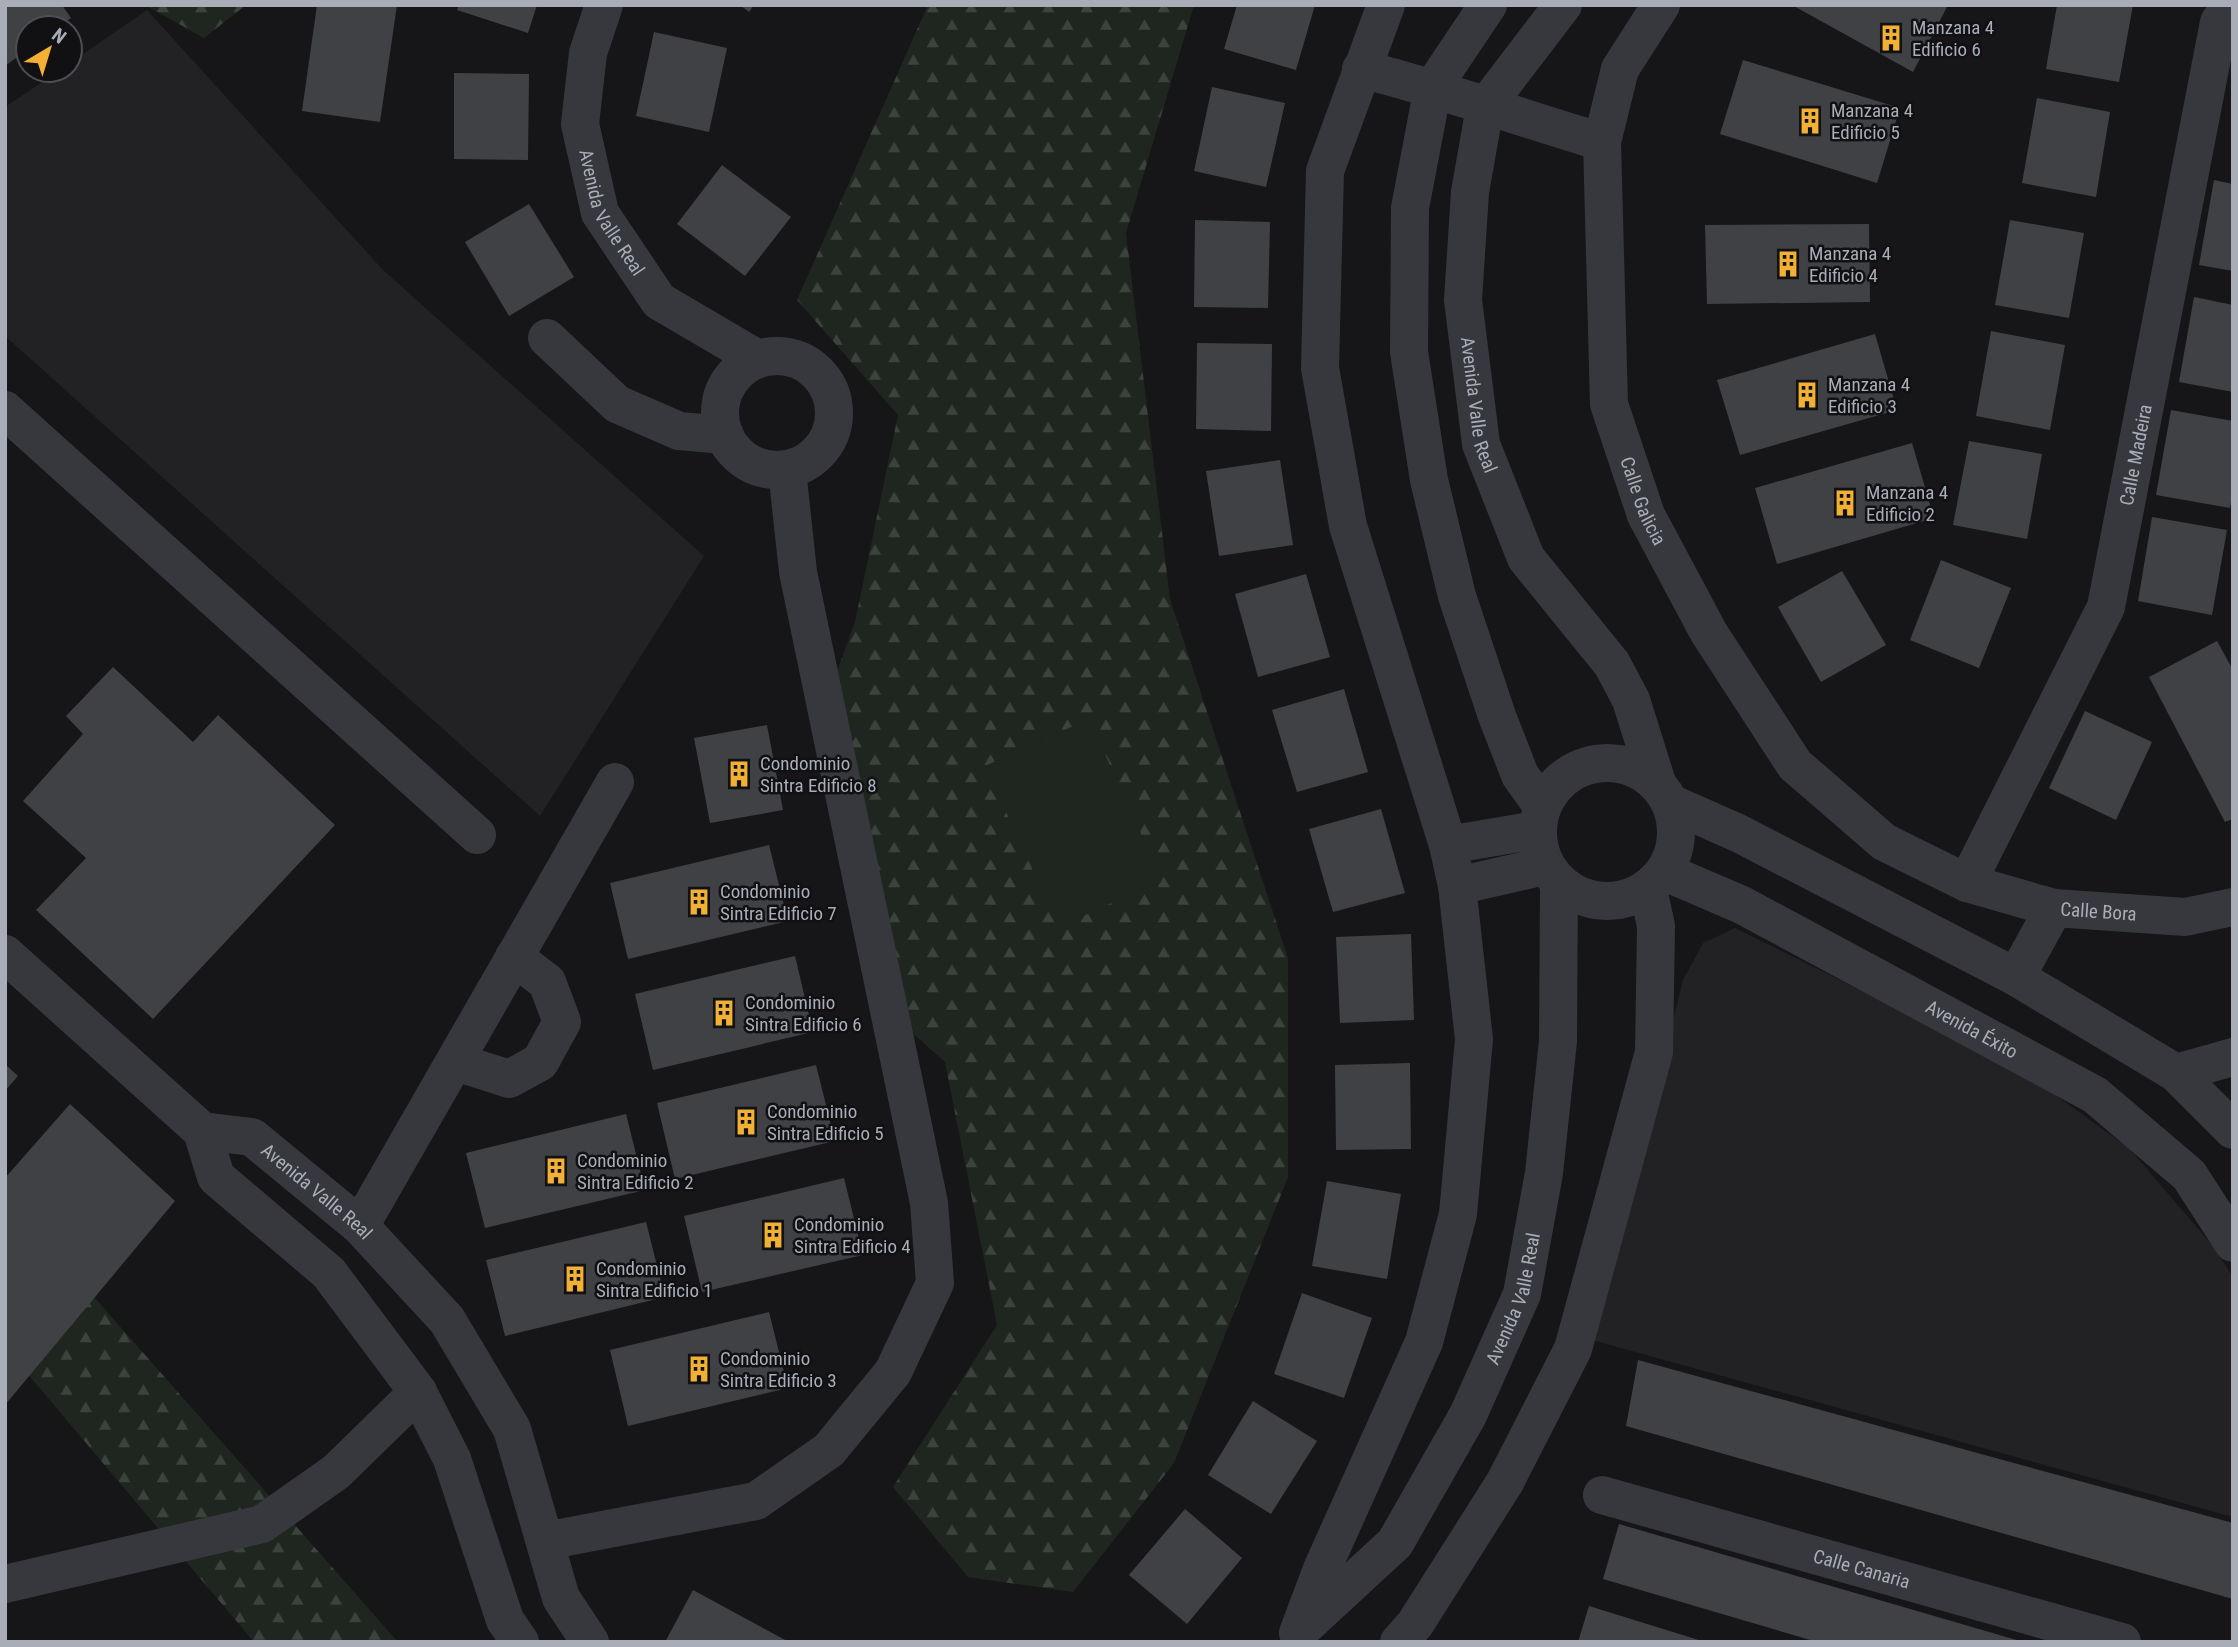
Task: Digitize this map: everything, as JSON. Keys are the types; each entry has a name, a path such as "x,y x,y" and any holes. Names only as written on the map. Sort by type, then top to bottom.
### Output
{"street":[{"name":"Avenida Valle Real","path":"604,5 588,54 580,124 600,213 659,301 758,359"},
{"path":"1292,1637 1424,1342 1458,1214 1474,1039 1457,886 1448,845 1348,526 1320,368 1325,172 1386,5"},
{"path":"1488,5 1433,87 1410,208 1409,352 1429,480 1457,596 1497,716 1546,846 1579,897 1603,902 1626,900 1656,881 1674,850 1677,827 1664,793"},
{"name":"Avenida Valle Real","path":"1563,5 1485,107 1469,192 1463,300 1481,444 1525,558 1612,664 1631,700 1664,793"},
{"name":"Calle Galicia","path":"1661,5 1620,69 1602,142 1609,404 1646,514 1709,633 1795,765 1884,842 1967,883"},
{"name":"Calle Madeira","path":"1967,883 2106,607 2219,22 2232,5"},
{"path":"1361,69 1433,87 1485,107 1602,142"},
{"path":"547,338 617,404 679,432 725,435"},
{"path":"777,356 796,359 812,368 825,382 833,399 834,418 830,436 820,453 805,464 787,470 768,470 750,463 734,452 725,435 720,418 722,398 729,382 742,368 758,359 777,356"},
{"path":"5,410 477,835"},
{"path":"545,1541 756,1501 829,1450 893,1372 935,1283 929,1203 798,572 787,470"},
{"path":"1546,846 1553,786 1572,771 1593,764 1616,763 1638,770 1664,793 2016,977 2176,1073 2233,1130"},
{"path":"360,1226 615,782"},
{"path":"1852,893 1884,842"},
{"path":"1448,845 1546,846"},
{"name":"Avenida Valle Real","path":"1292,1637 1395,1543 1468,1415 1522,1294 1544,1173 1558,1041 1546,846"},
{"path":"1457,886 1546,846"},
{"path":"1399,1642 1415,1624 1505,1482 1573,1349 1654,1052 1656,881"},
{"name":"Avenida Éxito","path":"1656,881 1742,905 2095,1094 2189,1175 2233,1242"},
{"name":"Calle Bora","path":"1967,883 2054,908 2185,917 2233,907"},
{"path":"2016,977 2054,908"},
{"path":"5,954 202,1131 216,1177 329,1273 418,1392 452,1459 505,1620 520,1642"},
{"path":"456,1062 509,1079 540,1062 546,1052 562,1022 547,982 514,957"},
{"path":"2176,1073 2233,1057"},
{"name":"Avenida Valle Real","path":"202,1131 252,1137 360,1226 447,1320 512,1429 561,1598 590,1642"},
{"path":"5,1584 262,1524 336,1472 418,1392"},
{"name":"Calle Canaria","path":"1602,1495 2122,1642"}],"shaded area":[{"path":"147,10 383,270 704,556 540,816 5,336 5,107 39,84 84,84 84,53"},
{"path":"1735,928 2019,1069 2129,1148 2212,1245 2233,1277 2233,1517 1592,1340 1683,980 1703,943"}],"green space":[{"path":"145,5 246,5 204,38"},
{"path":"928,5 1194,5 1126,233 1170,599 1288,958 1288,1177 1174,1463 1073,1592 968,1577 893,1487 997,1325 945,1062 899,1021 836,674 855,622 898,415 797,300"},
{"path":"1089,719 1162,880 1059,927 985,766"},
{"path":"5,1196 398,1642 254,1642 5,1347"}],"building":[{"path":"5,5 62,5 68,14 14,14 14,59 5,66"},
{"path":"317,5 397,5 380,122 302,111"},
{"path":"459,5 537,5 528,33 457,10"},
{"path":"740,5 754,5 749,12"},
{"path":"1237,5 1315,5 1296,70 1224,49"},
{"name":"Manzana 4 Edificio 6","path":"1792,5 1948,5 1913,72"},
{"path":"2057,5 2133,5 2119,82 2046,69"},
{"path":"654,32 727,48 709,132 636,116"},
{"name":"Manzana 4 Edificio 5","path":"1743,60 1900,108 1877,183 1720,134"},
{"path":"454,73 529,74 528,160 454,159"},
{"path":"1212,87 1285,103 1266,187 1194,171"},
{"path":"2037,98 2110,112 2096,197 2022,183"},
{"path":"722,165 791,217 745,276 677,224"},
{"path":"2214,180 2233,184 2233,271 2199,265"},
{"path":"529,204 574,277 509,316 465,242"},
{"path":"1195,220 1270,222 1268,308 1194,307"},
{"path":"2010,220 2084,233 2069,318 1995,305"},
{"name":"Manzana 4 Edificio 4","path":"1869,224 1870,302 1707,304 1705,225"},
{"path":"2194,297 2233,305 2233,392 2179,382"},
{"path":"1991,331 2065,345 2050,430 1976,416"},
{"name":"Manzana 4 Edificio 3","path":"1875,334 1897,410 1740,455 1717,380"},
{"path":"1197,343 1272,344 1271,431 1196,429"},
{"path":"2171,410 2233,421 2233,490 2230,508 2156,495"},
{"path":"1969,441 2042,454 2027,539 1953,525"},
{"name":"Manzana 4 Edificio 2","path":"1912,443 1934,518 1777,564 1755,488"},
{"path":"1280,460 1293,545 1219,556 1206,471"},
{"path":"2152,517 2227,530 2212,615 2138,601"},
{"path":"1941,560 2011,588 1979,668 1910,640"},
{"path":"1842,571 1886,645 1821,682 1778,607"},
{"path":"1306,574 1330,657 1258,677 1235,594"},
{"path":"2217,641 2233,670 2233,819 2225,822 2149,677"},
{"path":"113,667 193,742 218,715 335,825 153,1019 36,910 86,858 23,801 83,734 66,716"},
{"path":"1344,689 1368,772 1297,792 1272,710"},
{"path":"2085,711 2152,742 2116,820 2049,788"},
{"name":"Condominio Sintra Edificio 8","path":"767,725 783,810 710,823 694,738"},
{"path":"1381,809 1405,893 1333,912 1309,829"},
{"name":"Condominio Sintra Edificio 7","path":"769,845 788,921 628,959 610,883"},
{"path":"1411,934 1414,1020 1340,1023 1336,937"},
{"name":"Condominio Sintra Edificio 6","path":"795,956 813,1032 653,1070 635,994"},
{"path":"1410,1063 1411,1149 1336,1150 1335,1065"},
{"path":"5,1064 18,1076 5,1091"},
{"name":"Condominio Sintra Edificio 5","path":"816,1065 835,1141 675,1179 657,1103"},
{"path":"70,1104 175,1201 5,1405 5,1178"},
{"name":"Condominio Sintra Edificio 2","path":"626,1114 645,1190 485,1228 466,1153"},
{"name":"Condominio Sintra Edificio 4","path":"844,1178 863,1255 702,1292 684,1216"},
{"path":"1327,1181 1401,1194 1387,1279 1312,1266"},
{"name":"Condominio Sintra Edificio 1","path":"646,1222 665,1297 505,1336 486,1260"},
{"path":"1302,1293 1372,1318 1344,1398 1274,1374"},
{"name":"Condominio Sintra Edificio 3","path":"769,1312 788,1388 628,1426 610,1350"},
{"path":"1638,1360 2233,1523 2233,1599 1626,1426"},
{"path":"1253,1401 1317,1441 1271,1514 1208,1475"},
{"path":"1185,1509 1242,1558 1187,1624 1129,1575"},
{"path":"1619,1524 2020,1642 1817,1642 1603,1579"},
{"path":"693,1590 789,1642 665,1642"},
{"path":"1589,1606 1702,1641 1702,1642 1578,1642"}],"place":[{"name":"Manzana 4 Edificio 6","path":"1891,38"},
{"name":"Manzana 4 Edificio 5","path":"1810,121"},
{"name":"Manzana 4 Edificio 4","path":"1788,264"},
{"name":"Manzana 4 Edificio 3","path":"1807,395"},
{"name":"Manzana 4 Edificio 2","path":"1845,503"},
{"name":"Condominio Sintra Edificio 8","path":"739,774"},
{"name":"Condominio Sintra Edificio 7","path":"699,902"},
{"name":"Condominio Sintra Edificio 6","path":"724,1013"},
{"name":"Condominio Sintra Edificio 5","path":"746,1122"},
{"name":"Condominio Sintra Edificio 2","path":"556,1171"},
{"name":"Condominio Sintra Edificio 4","path":"773,1235"},
{"name":"Condominio Sintra Edificio 1","path":"575,1279"},
{"name":"Condominio Sintra Edificio 3","path":"699,1369"}]}
